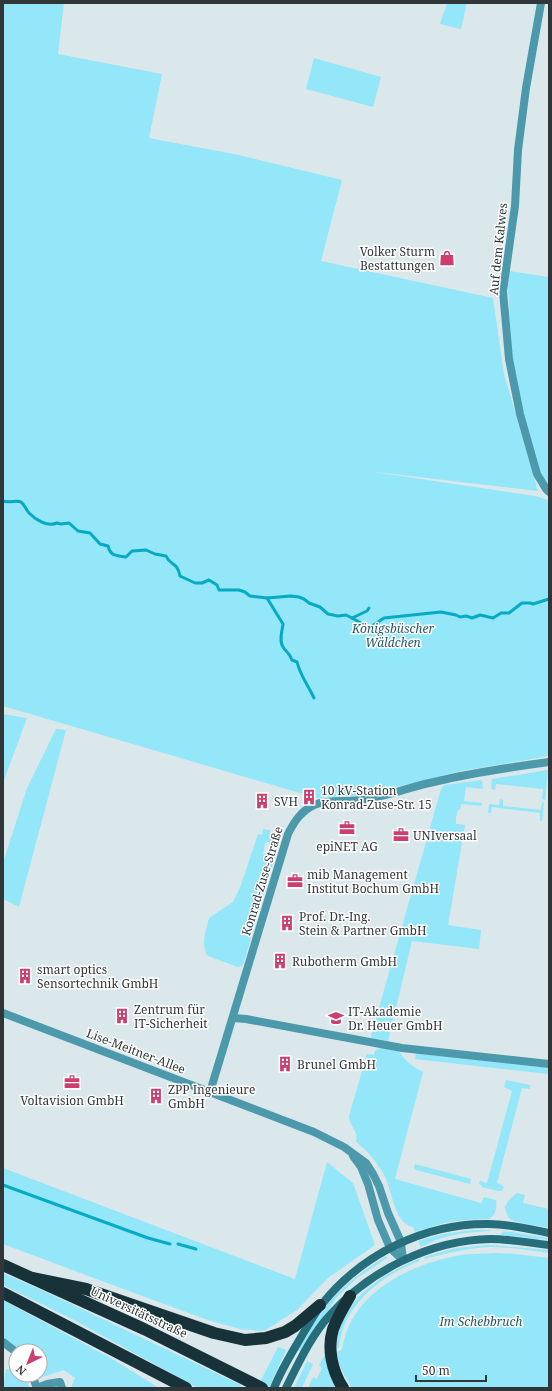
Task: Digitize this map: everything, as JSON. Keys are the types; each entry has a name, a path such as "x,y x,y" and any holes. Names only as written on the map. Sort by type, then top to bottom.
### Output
{"highway":[{"name":"Universitätsstraße","path":"3,1265 144,1329 262,1388"},
{"path":"32,1278 86,1289 214,1333 245,1340 266,1338 285,1332 296,1326 320,1305"},
{"path":"3,1293 186,1388"},
{"path":"343,1388 336,1376 330,1350 333,1329 350,1296"}],"street":[{"name":"Auf dem Kalwes","path":"541,3 526,88 518,150 515,206 503,291 504,319 509,359 520,414 537,474 549,492"},
{"name":"Konrad-Zuse-Straße","path":"210,1092 288,834 293,823 306,810 320,803 362,800 488,770 549,762"},
{"name":"Lise-Meitner-Allee","path":"3,1013 325,1137 349,1150 366,1163 373,1174 401,1242 402,1260"},
{"path":"233,1018 246,1019 402,1048 549,1064"},
{"name":"Lise-Meitner-Allee","path":"349,1150 361,1167 368,1184 378,1220 390,1248 402,1260"},
{"path":"274,1388 284,1365 320,1305 336,1287 360,1266 390,1248 401,1242 424,1234 447,1228 475,1224 498,1224 549,1233"},
{"path":"286,1388 316,1334 330,1315 363,1285 402,1260 439,1247 483,1240 507,1240 549,1245"},
{"path":"37,1388 55,1382 60,1382 62,1388"}],"green space":[{"name":"Königsbüscher Wäldchen","path":"3,3 64,3 58,54 162,74 149,138 239,155 342,180 321,261 493,298 504,374 538,491 367,471 535,496 549,500 549,756 461,771 365,795 317,798 3,706"},
{"path":"447,3 467,3 461,29 440,24"},
{"path":"314,58 381,77 373,107 306,89"},
{"path":"509,271 549,277 549,488 539,475 521,405 512,357 508,287"},
{"path":"3,714 27,718 3,783"},
{"path":"56,729 66,730 19,907 3,899 3,863 27,788"},
{"path":"548,770 545,800 542,799 543,789 496,784 495,790 491,789 492,779"},
{"path":"482,780 483,789 466,787 464,801 482,803 481,806 461,804 456,818 456,824 465,825 448,925 481,930 479,949 412,941 388,1041 372,1038 371,1036 441,789 444,785"},
{"path":"500,799 503,800 503,806 541,810 542,802 544,803 542,821 540,821 540,813 492,807 491,813 488,813 489,804 499,805"},
{"path":"263,829 270,830 270,834 275,840 265,843 263,855 269,852 276,853 244,962 242,966 238,967 208,956 204,947 204,937 209,918 233,902 241,885 258,834 262,835"},
{"path":"382,1047 398,1050 409,1063 423,1072 395,1179 481,1203 484,1197 496,1200 496,1211 490,1219 464,1220 444,1223 415,1232 413,1227 406,1224 397,1213 387,1181 375,1161 356,1142 357,1138 349,1120 367,1054 374,1055 375,1051"},
{"path":"416,1053 549,1068 549,1074 415,1059"},
{"path":"506,1080 530,1085 530,1089 522,1088 497,1183 502,1185 504,1188 501,1191 498,1191 482,1187 479,1183 480,1181 487,1183 512,1091 504,1087"},
{"path":"327,1162 353,1183 375,1245 328,1278 297,1310 264,1331 240,1329 208,1320 3,1244 3,1168 295,1279"},
{"path":"415,1164 471,1179 470,1184 416,1170 414,1168"},
{"path":"517,1193 525,1195 523,1203 549,1209 549,1228 510,1219 507,1215 505,1207 508,1201"},
{"path":"472,1230 490,1231 454,1235 438,1239 421,1247 418,1241 443,1234"},
{"path":"504,1231 549,1238 549,1240 502,1235 501,1233"},
{"path":"489,1245 549,1250 549,1253 512,1248 490,1247 457,1251 425,1259 424,1257 456,1248"},
{"name":"Im Schebbruch","path":"497,1253 549,1258 549,1388 352,1388 342,1371 336,1352 342,1350 347,1331 356,1314 367,1300 381,1287 397,1277 433,1262 462,1255"},
{"path":"386,1256 387,1258 357,1278 336,1298 302,1352 297,1350 313,1323 328,1303 355,1277"},
{"path":"419,1259 420,1261 392,1274 367,1293 356,1305 348,1318 342,1332 339,1348 336,1347 344,1316 353,1303 364,1292 390,1273"},
{"path":"3,1273 241,1385 243,1388 198,1388 74,1320 3,1285"},
{"path":"3,1300 114,1360 159,1388 71,1388 75,1378 64,1370 48,1375 48,1343 10,1343 3,1338"},
{"path":"278,1347 286,1350 269,1388 257,1388"},
{"path":"327,1353 340,1388 308,1388 313,1377 317,1379 322,1368 319,1365"},
{"path":"307,1361 313,1364 302,1388 294,1388"},
{"path":"6,1369 8,1369 8,1383 27,1383 29,1388 3,1388"}],"waterway":[{"path":"3,501 21,502 29,513 42,522 49,524 69,523 78,531 90,533 100,544 108,546 109,550 114,555 126,557 132,551 146,550 155,554 166,556 170,562 176,566 180,576 195,583 202,583 209,580 217,585 219,590 239,590 250,596 267,598 291,596 299,597 320,607 328,614 338,616 346,615 361,623 364,629 369,628 384,618 441,612 460,617 466,616 472,618 480,615 493,618 501,613 509,613 522,603 533,604 549,599"},
{"path":"267,598 283,624 281,636 282,645 292,660 297,662 302,676 314,698"},
{"path":"352,618 367,611 369,608"},
{"path":"3,1185 148,1238 170,1244"},
{"path":"178,1244 196,1249"}],"place":[{"name":"Volker Sturm Bestattungen","path":"447,258"},
{"name":"10 kV-Station Konrad-Zuse-Str. 15","path":"309,797"},
{"name":"SVH","path":"262,801"},
{"name":"epiNET AG","path":"347,828"},
{"name":"UNIversaal","path":"401,835"},
{"name":"mib Management Institut Bochum GmbH","path":"295,881"},
{"name":"Prof. Dr.-Ing. Stein & Partner GmbH","path":"287,923"},
{"name":"Rubotherm GmbH","path":"280,961"},
{"name":"smart optics Sensortechnik GmbH","path":"25,976"},
{"name":"Zentrum für IT-Sicherheit","path":"122,1016"},
{"name":"IT-Akademie Dr. Heuer GmbH","path":"336,1018"},
{"name":"Brunel GmbH","path":"285,1064"},
{"name":"Voltavision GmbH","path":"72,1082"},
{"name":"ZPP Ingenieure GmbH","path":"156,1096"}]}
